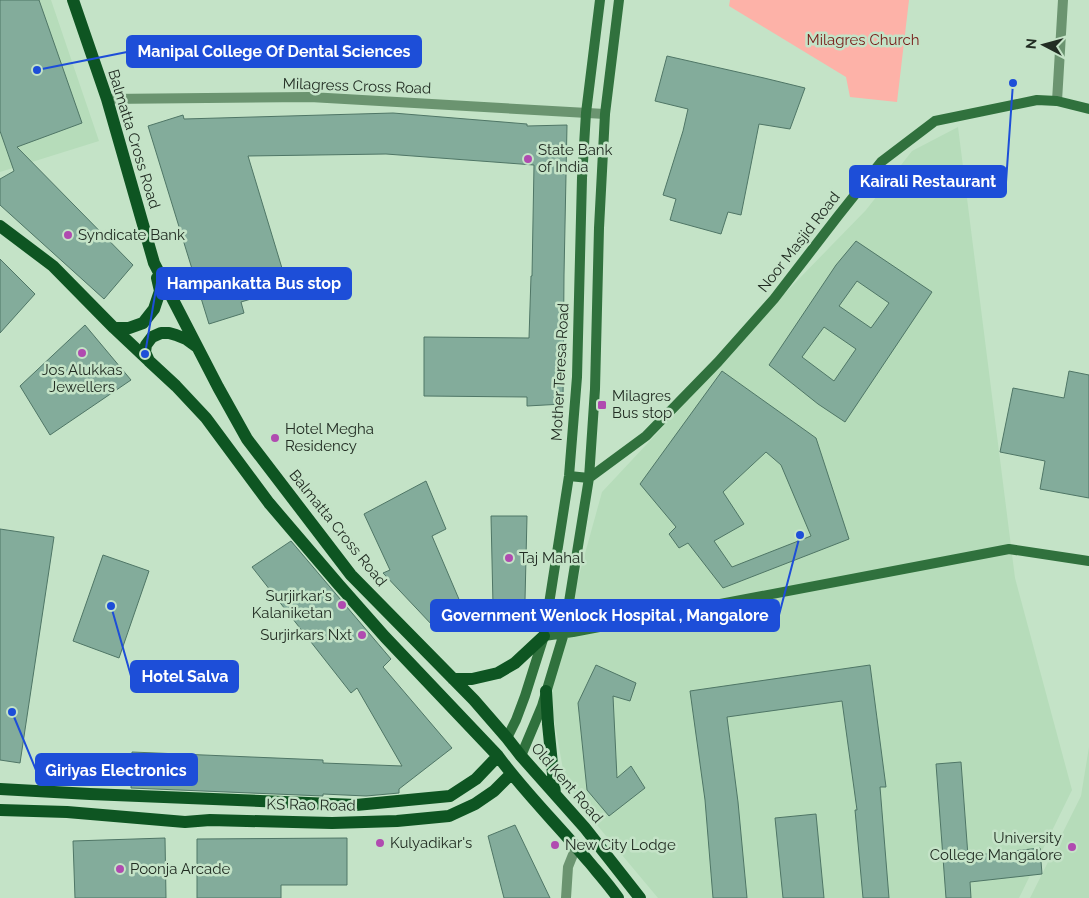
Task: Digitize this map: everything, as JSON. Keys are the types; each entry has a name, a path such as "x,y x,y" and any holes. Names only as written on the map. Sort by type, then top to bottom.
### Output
{"main road":[{"name":"Balmatta Cross Road","path":"73,0 107,99 154,263 247,439 351,575 474,700 507,738"},
{"name":"Mother Teresa Road","path":"507,738 525,696 544,636 569,476 577,377 582,178 586,113 600,0"},
{"path":"521,756 542,706 564,633 589,478 595,389 599,228 606,114 619,0"},
{"name":"Noor Masjid Road","path":"589,478 646,436 718,362 774,299 881,162 934,121 1037,100 1057,101 1089,109"},
{"path":"0,226 53,266 114,328 176,386 206,418 269,503 385,637 498,756 511,774 576,847 618,898"},
{"path":"114,328 129,328 143,323 154,309 160,291 154,263"},
{"path":"149,361 145,352 146,345 152,337 161,333 176,335 197,347"},
{"path":"569,476 589,478"},
{"path":"453,679 472,679 498,673 515,663 544,636 1009,549 1089,561"},
{"path":"546,691 555,794"},
{"name":"Old Kent Road","path":"507,738 585,828 640,898"},
{"path":"0,788 356,805 450,796 476,779 498,756"},
{"name":"KS Rao Road","path":"0,810 67,812 185,822 210,820 332,823 397,821 449,816 475,804 494,791 511,774"}],"street":[{"path":"1057,101 1063,0"},
{"name":"Milagress Cross Road","path":"107,99 310,97 606,114"},
{"path":"566,898 568,867 576,847"}],"shaded area":[{"path":"0,0 51,0 99,141 0,172"},
{"path":"958,127 1015,578 1072,790 1019,898 658,898 581,806 564,775 547,680 573,597 602,492 704,383 718,362 866,210 912,151"},
{"name":"University College Mangalore","path":"1089,747 1089,898 1030,898 1081,796"}],"green space":[{"name":"Milagres Church","path":"730,0 909,0 897,102 850,97 846,77 729,6"}],"building":[{"path":"0,0 39,0 82,123 17,147 133,265 104,299 0,205 0,179 14,171 0,131"},
{"name":"Milagres Church","path":"667,56 805,88 790,129 759,124 741,215 728,212 721,234 670,220 676,199 663,195 688,109 655,101"},
{"path":"393,113 527,124 527,126 567,125 563,404 527,406 527,397 424,396 424,337 529,338 534,165 386,154 248,156 288,288 241,302 244,313 209,324 148,126 183,115 184,119"},
{"path":"856,241 932,292 845,422 818,404 769,365 836,265","holes":["857,281 889,303 871,328 839,306","824,327 856,349 834,381 802,357"]},
{"path":"0,259 35,294 0,333"},
{"name":"Jos Alukkas Jewellers","path":"85,325 131,380 50,435 20,386"},
{"path":"722,371 816,438 849,539 723,588 688,543 679,548 669,534 676,527 640,484","holes":["766,452 781,465 811,536 732,567 714,541 744,524 723,492"]},
{"path":"1069,371 1089,375 1089,498 1040,489 1045,461 1000,452 1013,388 1064,398"},
{"path":"426,481 446,529 432,536 461,604 433,626 383,573 390,570 364,514"},
{"name":"Taj Mahal","path":"491,516 527,516 525,600 493,605"},
{"path":"0,529 54,537 20,763 0,760"},
{"path":"291,541 391,659 383,667 452,748 399,789 399,793 366,796 323,794 323,796 131,788 132,752 323,760 323,763 402,766 357,688 351,693 252,567"},
{"path":"103,555 149,571 119,658 73,641"},
{"path":"596,665 636,683 630,701 613,696 617,778 631,766 645,788 609,816 587,790 578,703"},
{"path":"870,665 886,787 880,787 889,898 863,898 855,810 857,810 842,701 727,717 738,802 747,898 713,898 705,800 690,691"},
{"path":"961,762 968,856 1040,848 1042,874 970,882 971,898 946,898 936,764"},
{"path":"816,814 824,898 783,898 775,818"},
{"path":"515,825 550,898 504,898 488,836"},
{"name":"Poonja Arcade","path":"165,838 166,898 75,898 73,841"},
{"path":"347,838 347,885 281,885 281,898 197,898 197,839"}],"place":[{"name":"Manipal College Of Dental Sciences","path":"37,70"},
{"name":"Kairali Restaurant","path":"1013,83"},
{"name":"State Bank of India","path":"528,159"},
{"name":"Syndicate Bank","path":"68,235"},
{"name":"Jos Alukkas Jewellers","path":"82,353"},
{"name":"Hampankatta Bus stop","path":"145,354"},
{"name":"Milagres Bus stop","path":"602,405"},
{"name":"Hotel Megha Residency","path":"275,438"},
{"name":"Government Wenlock Hospital , Mangalore","path":"800,535"},
{"name":"Taj Mahal","path":"509,558"},
{"name":"Surjirkar's Kalaniketan","path":"342,605"},
{"name":"Hotel Salva","path":"111,606"},
{"name":"Surjirkars Nxt","path":"362,635"},
{"name":"Giriyas Electronics","path":"12,712"},
{"name":"Kulyadikar's","path":"380,843"},
{"name":"New City Lodge","path":"555,845"},
{"name":"University College Mangalore","path":"1072,847"},
{"name":"Poonja Arcade","path":"120,869"}]}
